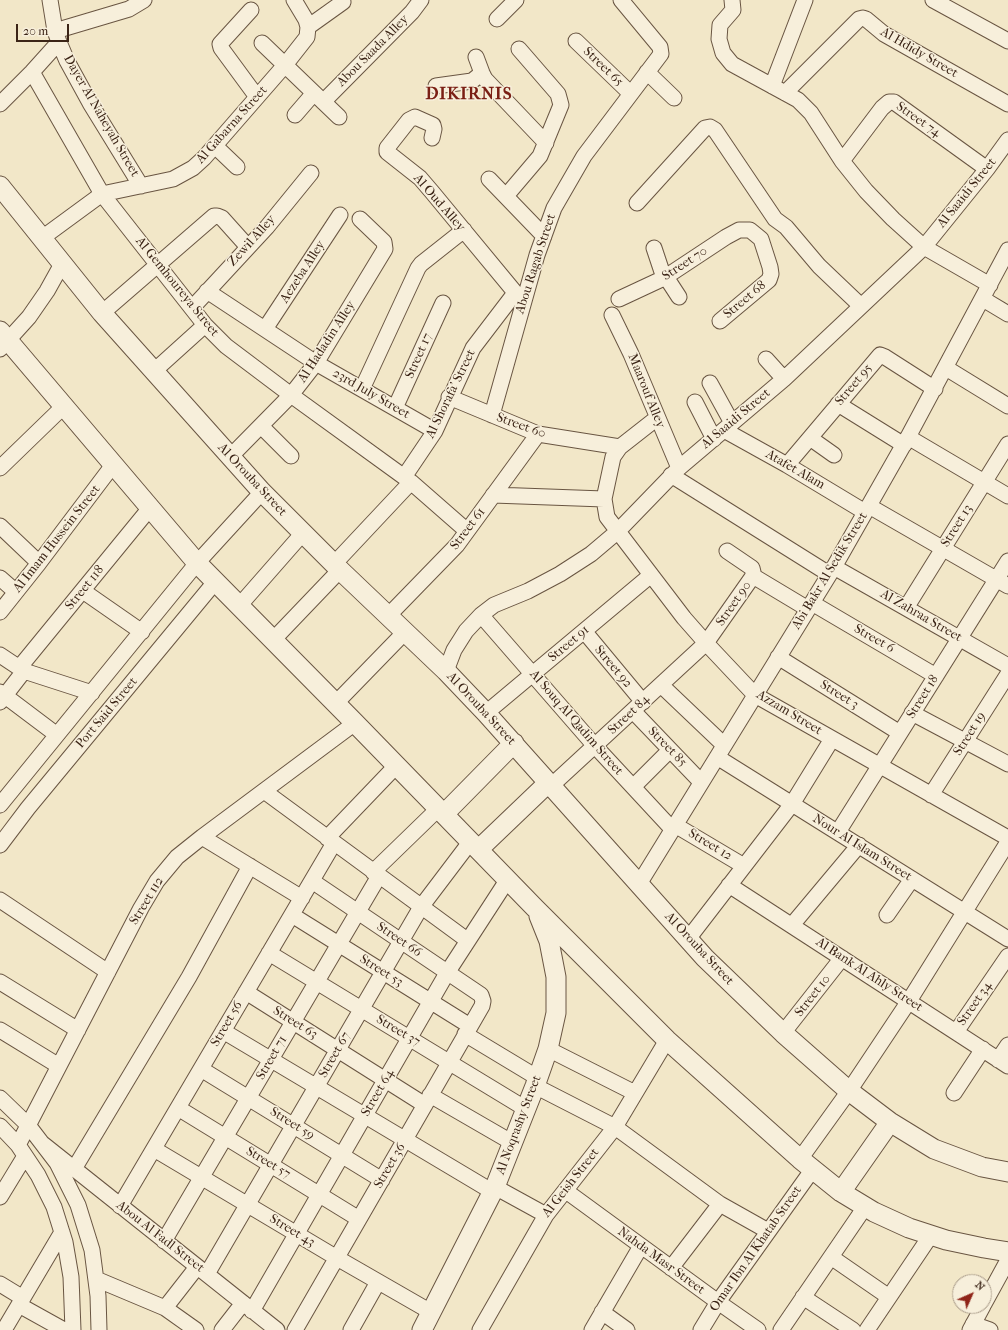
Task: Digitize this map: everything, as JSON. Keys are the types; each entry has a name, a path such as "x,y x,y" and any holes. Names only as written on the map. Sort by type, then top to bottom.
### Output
{"street":[{"name":"Dayer Al Naheyah Street","path":"50,0 57,36 90,103 141,186"},
{"path":"0,104 32,72 57,36 129,9 144,0"},
{"path":"294,0 306,20 308,28 343,2"},
{"name":"Abou Saada Alley","path":"295,115 319,97 412,12 421,0"},
{"path":"497,20 516,0"},
{"path":"732,0 733,10 720,25 719,39 723,53 732,64 798,100 811,113 842,161 866,190 893,218 924,247 990,285"},
{"path":"779,89 805,0"},
{"path":"933,0 1008,41"},
{"name":"Abou Ragab Street","path":"492,415 519,298 554,208 584,156 630,93 661,54 660,47 625,2"},
{"path":"251,10 220,44 220,48 257,97"},
{"name":"Al Hdidy Street","path":"779,89 859,19 863,18 884,34 1008,104"},
{"name":"Al Gabarna Street","path":"42,238 102,194 172,179 183,174 199,163 285,65 307,36 308,28"},
{"name":"Street 65","path":"576,41 630,93"},
{"path":"262,43 339,117"},
{"path":"506,196 540,156 561,105 558,94 519,49"},
{"path":"476,57 485,79 546,143"},
{"name":"Al Gemhoureya Street","path":"32,72 102,194 205,325 226,346 291,396 407,479 467,531"},
{"path":"647,72 674,98"},
{"path":"436,86 472,81 482,73"},
{"name":"Street 74","path":"842,161 882,108 889,102 894,102 987,169"},
{"name":"Al Oud Alley","path":"432,138 434,129 433,125 415,117 409,120 387,148 387,152 420,178 519,298"},
{"path":"637,203 705,128 710,127 714,130 775,219 786,227 819,266 861,306"},
{"name":"Al Saaidi Street","path":"446,671 454,650 481,615 494,605 528,591 560,574 591,554 617,532 675,471 784,379 924,247 987,169 1008,140"},
{"path":"214,146 237,167"},
{"name":"Zewil Alley","path":"192,308 207,290 267,227 311,173"},
{"path":"489,179 544,236"},
{"name":"Al Orouba Street","path":"0,186 102,313 230,457 303,534 446,671 486,713 705,958 783,1033 849,1091 890,1122 934,1149 982,1167 1008,1172"},
{"name":"Aezeba Alley","path":"265,329 340,215"},
{"path":"102,313 212,218 217,216 222,218 248,247"},
{"name":"Al Hadadin Alley","path":"230,457 291,396 316,363 385,249 384,242 360,219"},
{"path":"756,234 780,224"},
{"path":"362,389 418,268 464,230"},
{"name":"Street 70","path":"619,299 665,277 739,230 756,234"},
{"name":"Street 68","path":"720,321 769,280 771,274 770,267 756,234"},
{"path":"654,248 665,277 679,297"},
{"name":"Abi Bakr Al Sedik Street","path":"639,884 810,606 867,509 935,389 1008,250"},
{"path":"62,264 47,291 29,316 3,340 64,406 197,563 215,582 336,703 535,908 667,1040 806,1164 841,1192 909,1228 953,1242 1008,1252"},
{"name":"23rd July Street","path":"207,290 316,363 435,431"},
{"name":"Al Shorafa' Street","path":"273,640 337,567 407,479 435,431 472,348 519,298"},
{"path":"983,299 1008,314"},
{"name":"Street 17","path":"395,408 443,303"},
{"name":"Maarouf Alley","path":"612,315 631,354 657,418 675,471"},
{"path":"154,372 205,325"},
{"name":"Street 95","path":"787,465 880,355 935,389"},
{"path":"766,359 784,379"},
{"path":"946,368 1008,406"},
{"path":"710,383 723,431"},
{"name":"Street 60","path":"450,397 538,434 620,447"},
{"path":"696,402 723,431"},
{"path":"838,404 985,482 1008,496"},
{"path":"3,461 64,406"},
{"path":"493,495 604,499 610,465 613,457 620,447 657,418"},
{"path":"261,426 291,456"},
{"name":"Atafet Alam","path":"723,431 1002,582"},
{"name":"Street 61","path":"388,616 446,558 538,434"},
{"path":"810,438 834,455"},
{"name":"Street 13","path":"906,608 1008,444"},
{"name":"Al Imam Hussein Street","path":"0,612 113,465"},
{"name":"Al Zahraa Street","path":"675,471 831,570 906,608 1008,666"},
{"name":"Port Said Street","path":"4,799 197,563 262,492"},
{"name":"Azzam Street","path":"604,499 607,517 617,532 706,643 755,695 1008,838"},
{"name":"Street 118","path":"2,697 83,591 150,508"},
{"path":"0,526 39,563"},
{"path":"239,606 303,534"},
{"name":"Street 90","path":"706,643 753,576 754,572 752,568 727,551"},
{"name":"Street 18","path":"838,832 960,638 1002,582 1008,561"},
{"name":"Street 91","path":"486,713 651,575"},
{"name":"Street 6","path":"753,576 936,676"},
{"path":"0,578 16,592"},
{"name":"Port Said Street","path":"0,845 28,808 215,582"},
{"path":"83,591 142,632"},
{"name":"Al Souq Al Qadim Street","path":"481,615 595,746 633,787 674,827"},
{"name":"Street 92","path":"584,631 638,707"},
{"path":"336,703 405,632"},
{"name":"Street 84","path":"550,784 595,746 706,643"},
{"path":"0,655 22,669 92,693"},
{"name":"Street 3","path":"778,657 900,733"},
{"name":"Street 19","path":"931,795 1008,674"},
{"path":"103,679 123,695"},
{"name":"Nour Al Islam Street","path":"661,685 720,751 792,804 1008,939"},
{"path":"2,697 57,735"},
{"name":"Street 85","path":"638,707 670,750 701,782"},
{"path":"912,713 1008,764"},
{"name":"Street 112","path":"0,1197 21,1150 28,1125 157,881 177,857 202,837 355,723"},
{"path":"688,939 792,804 832,738"},
{"path":"441,811 514,743"},
{"path":"633,787 670,750"},
{"name":"Street 56","path":"120,1206 312,881 330,840 396,766"},
{"path":"20,779 40,794"},
{"path":"475,845 550,784"},
{"path":"264,791 468,940"},
{"path":"4,799 28,808"},
{"name":"Street 71","path":"164,1241 358,912 376,874 441,811"},
{"name":"Street 12","path":"674,827 744,866"},
{"path":"202,837 302,898"},
{"path":"849,1091 909,1001 1008,842"},
{"name":"Street 67","path":"165,1308 202,1271 247,1205 421,907 475,845"},
{"path":"792,925 858,845"},
{"path":"74,1169 189,977 250,866"},
{"path":"887,915 912,878"},
{"name":"Street 64","path":"222,1330 248,1307 297,1234 447,973 508,879"},
{"name":"Street 66","path":"312,881 481,996 483,1001"},
{"name":"Al Bank Al Ahly Street","path":"729,885 1003,1063"},
{"path":"0,900 108,972"},
{"name":"Al Noqrashy Street","path":"422,1330 494,1190 513,1144 548,1048 556,1013 556,977 549,941 535,908"},
{"name":"Street 53","path":"292,915 431,1002 536,1082 615,1127 720,1204 768,1231"},
{"name":"Street 37","path":"269,953 526,1109"},
{"name":"Street 34","path":"956,1032 1008,956"},
{"name":"Street 10","path":"783,1033 842,958"},
{"path":"0,982 78,1030"},
{"name":"Street 63","path":"246,992 385,1080 428,1100 513,1144"},
{"name":"Street 36","path":"295,1330 482,1006 483,1001"},
{"path":"0,1030 59,1066"},
{"path":"223,1031 405,1140 494,1190 546,1215"},
{"name":"Al Geish Street","path":"487,1327 546,1215 615,1127 667,1040"},
{"path":"1003,1063 1008,1045"},
{"path":"548,1048 635,1093"},
{"path":"954,1093 983,1049"},
{"name":"Street 59","path":"201,1069 382,1180"},
{"name":"Omar Ibn Al Khatab Street","path":"701,1330 718,1302 768,1231 849,1091"},
{"path":"0,1098 28,1125 57,1163 78,1204 92,1250 98,1296 98,1330"},
{"name":"Street 57","path":"178,1108 359,1219"},
{"path":"841,1192 890,1122"},
{"path":"0,1126 21,1150 38,1175 54,1208 65,1242 71,1278 73,1330"},
{"name":"Abou Al Fadl Street","path":"42,1144 277,1330"},
{"name":"Street 43","path":"154,1149 431,1312"},
{"name":"Nahda Masr Street","path":"566,1191 758,1330"},
{"path":"672,1268 720,1204"},
{"path":"781,1330 865,1206"},
{"path":"4,1330 62,1232"},
{"path":"867,1330 931,1235"},
{"path":"592,1330 641,1246"},
{"path":"830,1257 889,1297"},
{"path":"992,1290 1008,1260"},
{"path":"96,1279 165,1308 196,1330"},
{"path":"351,1330 378,1282"},
{"path":"0,1284 21,1301 64,1330"},
{"path":"804,1297 853,1330"},
{"path":"602,1312 627,1330"},
{"path":"979,1314 972,1327 990,1330"}],"district":[{"name":"DIKIRNIS","path":"469,95"}]}
